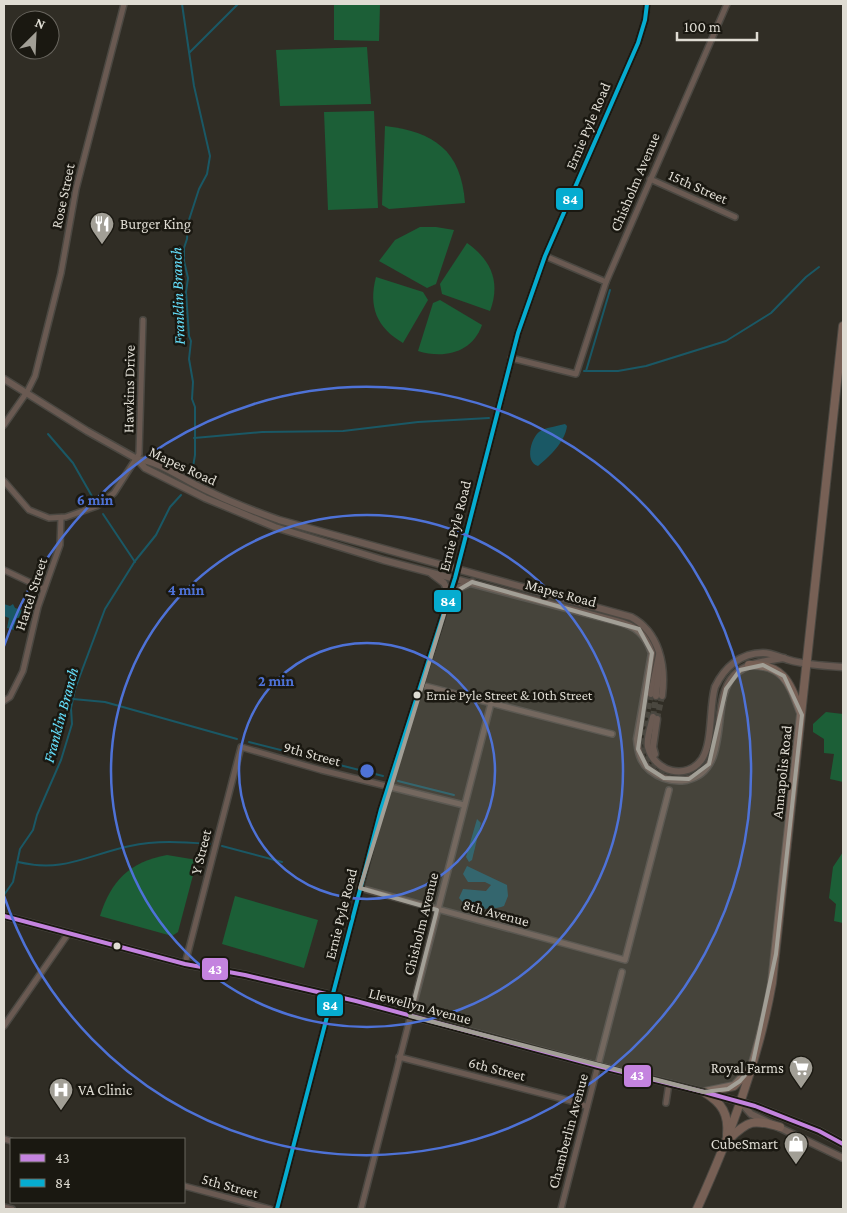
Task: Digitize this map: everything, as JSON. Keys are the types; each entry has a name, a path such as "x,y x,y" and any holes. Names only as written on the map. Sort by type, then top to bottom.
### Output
{"main road":[{"name":"Annapolis Road","path":"697,1209 741,1103 768,1005 776,954 843,326"},
{"path":"750,665 763,665 784,676 802,715"},
{"path":"704,1092 717,1091 734,1086 752,1068"},
{"path":"704,1092 714,1098 725,1111 727,1118 726,1142"},
{"path":"726,1142 742,1127 752,1121 780,1127"}],"street":[{"name":"Rose Street","path":"4,424 28,392 40,359 62,267 76,189 124,4"},
{"name":"Ernie Pyle Road","path":"277,1209 388,785 455,578 511,358 545,256 638,43 645,20 647,4"},
{"name":"Chisholm Avenue","path":"511,358 576,374 606,282 727,4"},
{"name":"15th Street","path":"650,179 735,217"},
{"path":"545,256 606,282"},
{"name":"Hawkins Drive","path":"137,459 140,443 143,320"},
{"name":"Mapes Road","path":"4,379 28,392 87,431 137,459 145,468 252,519 384,560 616,620 639,629 648,641 652,653 636,739 638,749 647,767 664,778 674,781 688,779 709,764 715,749 726,689 734,675 750,665 784,658"},
{"name":"Mapes Road","path":"137,459 148,460 204,489 251,510 457,570 631,617 641,622 651,632 659,655 664,672 656,695 659,655"},
{"path":"4,481 29,510 43,517 61,518 104,502 114,493 137,459"},
{"name":"Hartel Street","path":"4,701 10,698 20,678 44,589 60,545 61,518"},
{"path":"4,570 44,589"},
{"path":"429,571 444,583 450,595 460,587 472,582"},
{"name":"Mapes Road","path":"655,718 654,754 671,771 690,769 704,754 712,698 719,678 728,667 746,656 764,653 808,664 843,667"},
{"path":"421,685 612,734"},
{"name":"Chisholm Avenue","path":"360,1209 491,703"},
{"name":"9th Street","path":"241,747 321,770 464,805"},
{"name":"Y Street","path":"185,964 241,747"},
{"name":"8th Avenue","path":"360,888 625,960 669,790"},
{"name":"Llewellyn Avenue","path":"4,916 185,964 245,975 333,996 704,1092 755,1106 819,1131 843,1144"},
{"path":"4,1026 68,934"},
{"name":"Chamberlin Avenue","path":"561,1209 622,972"},
{"name":"6th Street","path":"399,1057 579,1102 587,1107"},
{"path":"666,1103 669,1083"},
{"path":"741,1103 751,1114 843,1158"},
{"name":"5th Street","path":"185,1186 270,1209"},
{"path":"4,1207 12,1209"}],"highlighted area":[{"path":"472,582 639,629 652,653 638,749 647,767 664,778 689,779 709,764 726,689 740,670 763,665 784,676 802,715 776,954 752,1067 740,1081 728,1089 704,1092 410,1016 437,910 360,888 450,595"}],"green space":[{"path":"334,4 380,4 379,41 334,40"},
{"path":"367,47 371,104 280,106 276,50"},
{"path":"374,111 378,208 328,210 324,112"},
{"path":"385,126 418,133 442,147 458,169 465,203 389,209 382,205"},
{"path":"420,227 454,230 436,284 427,288 379,261 395,240"},
{"path":"467,243 482,257 492,272 494,291 490,311 442,294 440,284"},
{"path":"376,277 423,292 428,300 403,343 387,331 377,316 373,298"},
{"path":"440,300 482,325 471,342 456,352 438,354 418,351 433,303"},
{"path":"826,712 843,714 843,782 830,779 834,754 824,753 824,739 813,732 813,724"},
{"path":"843,852 843,923 834,921 836,904 829,898 833,867"},
{"path":"167,855 197,860 178,932 172,936 100,916 110,893 123,875 142,863"},
{"path":"235,896 318,920 304,968 222,944"}],"water":[{"path":"565,424 567,426 566,432 556,448 538,466 534,464 530,454 532,443 538,433 545,429"},
{"path":"4,604 10,606 13,604 15,608 22,610 14,630 7,628 9,618 4,616"},
{"path":"477,819 481,823 472,860 469,862 466,857"},
{"path":"467,866 507,885 508,896 504,906 493,909 474,907 459,898 463,889 486,891 491,885 485,882 468,882 463,874"}],"waterway":[{"name":"Franklin Branch","path":"182,4 194,86 210,156 207,174 199,189 188,223 187,239 184,248 184,261 188,278 186,292 191,341 189,359 193,382 192,399 195,407 195,455 192,473"},
{"path":"190,52 238,4"},
{"path":"584,371 618,371 646,366 726,341 771,313 806,277 819,267"},
{"path":"586,371 610,290"},
{"path":"194,438 262,432 343,431 418,422 489,418"},
{"path":"48,434 73,463 93,498"},
{"name":"Franklin Branch","path":"4,895 13,882 20,849 33,830 37,815 61,760 72,724 71,708 75,689 105,609 135,561 156,535 170,507 181,495"},
{"path":"103,514 135,562"},
{"path":"73,699 105,702 237,739"},
{"path":"249,742 383,776"},
{"path":"398,781 454,795"},
{"path":"18,862 34,865 62,864 130,846 160,842 210,844"},
{"path":"222,846 282,862"}],"tunnel":[{"path":"651,694 643,739 649,757 656,765 668,772"},
{"path":"653,717 656,696"},
{"path":"657,719 662,696"}],"transit line":[{"name":"84","path":"277,1209 381,809 455,578 518,333 545,256 638,43 645,20 647,4"},
{"name":"43","path":"4,916 185,964 245,975 356,1001 598,1066 704,1092 755,1106 819,1131 843,1144"}],"place":[{"name":"Burger King","path":"102,245"},
{"name":"Ernie Pyle Street & 10th Street","path":"417,695"},
{"name":"Royal Farms","path":"801,1089"},
{"name":"VA Clinic","path":"61,1111"},
{"name":"CubeSmart","path":"796,1165"}]}
